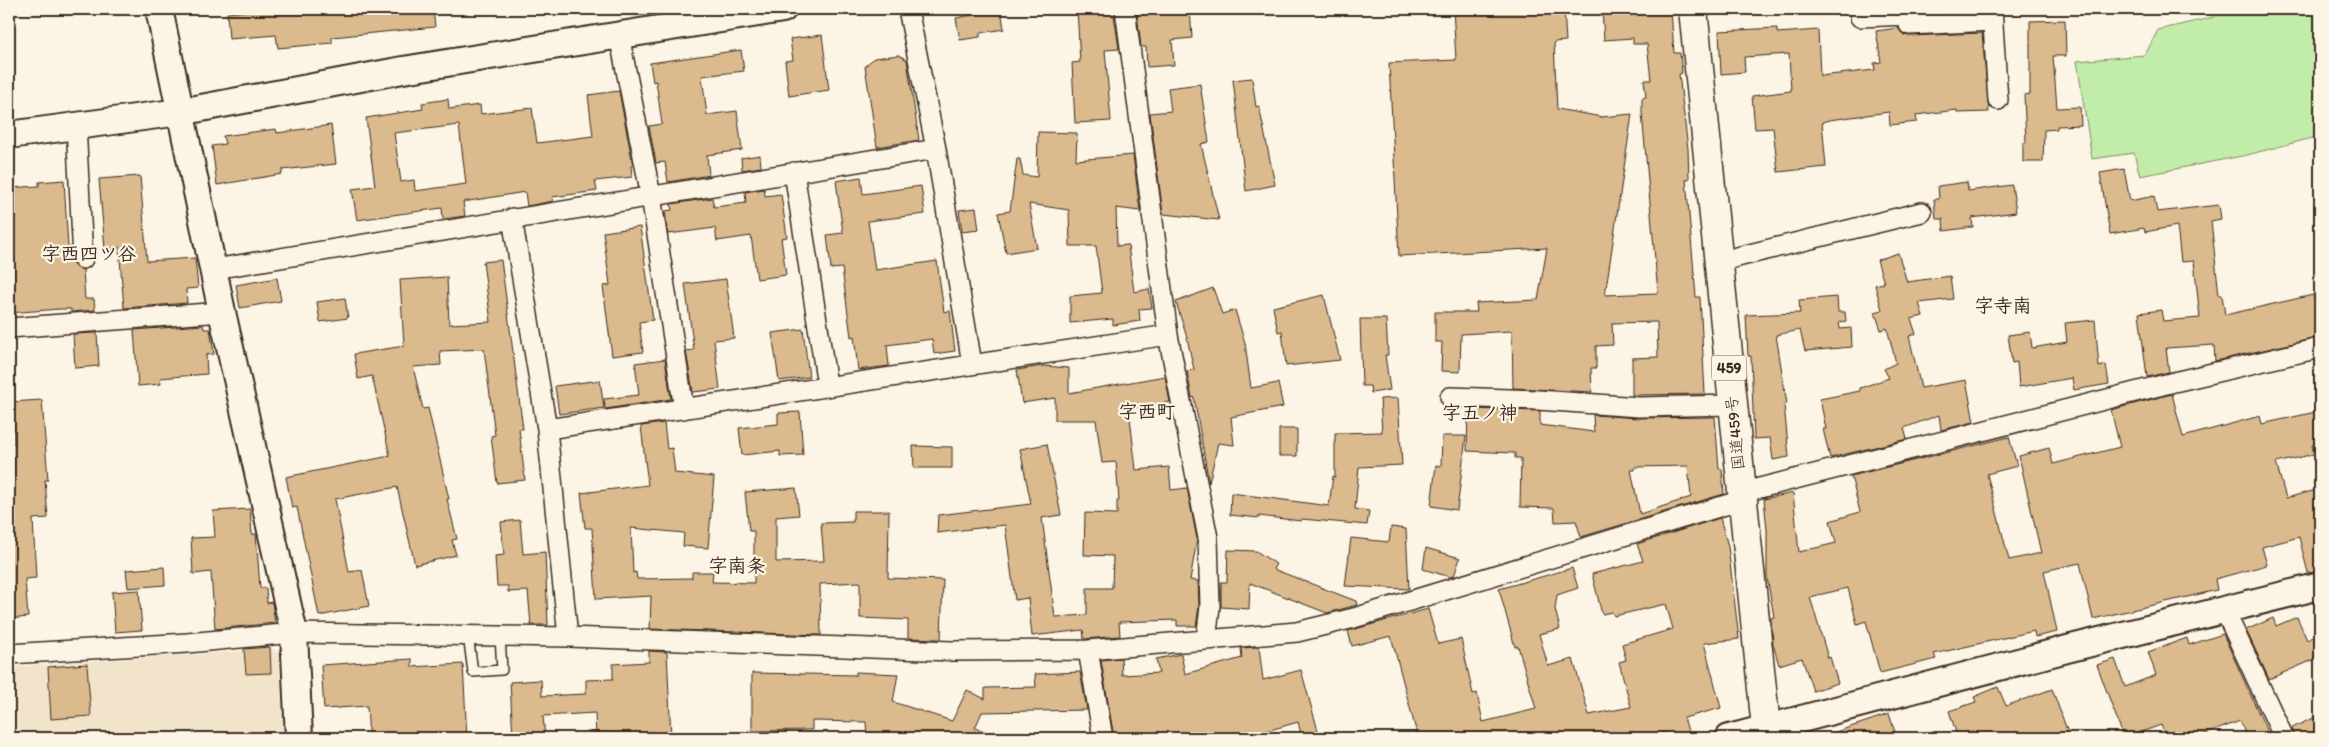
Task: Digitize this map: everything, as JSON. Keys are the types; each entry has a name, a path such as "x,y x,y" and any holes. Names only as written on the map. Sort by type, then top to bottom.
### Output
{"highway":[{"name":"国道459号","path":"1693,9 1766,733"}],"street":[{"path":"159,9 222,312 294,633 299,738"},
{"path":"9,135 180,112 403,70 783,9"},
{"path":"908,9 936,149 972,364"},
{"path":"1125,9 1168,335 1208,538 1210,607 1206,640"},
{"path":"1860,9 1860,16 1908,12 1909,25 1992,15 1998,100"},
{"path":"619,35 651,196 684,409"},
{"path":"76,125 83,259"},
{"path":"214,269 936,149"},
{"path":"794,172 827,385"},
{"path":"1725,260 1922,212"},
{"path":"512,218 546,429 568,637"},
{"path":"9,328 222,312"},
{"path":"546,429 717,405 827,385 1168,335"},
{"path":"9,654 187,643 294,633 568,637 952,651 1088,650 1297,632 1354,618 1742,500 1752,490 2174,382 2320,348"},
{"path":"1450,397 1538,400 1638,407 1732,405"},
{"path":"1728,738 1766,733 2224,609 2320,586"},
{"path":"2224,609 2284,738"},
{"path":"1088,650 1102,738"}],"lane":[{"path":"468,635 473,672 502,670 500,636"}],"shaded area":[{"path":"273,649 279,654 284,738 9,738 9,667"}],"green space":[{"path":"2213,9 2320,9 2320,45 2317,46 2320,68 2320,136 2247,155 2140,176 2134,153 2092,159 2077,61 2145,55 2158,30 2214,17"}],"building":[{"path":"272,9 433,9 435,27 332,37 332,43 278,48 276,35 229,39 227,13"},
{"path":"982,9 1001,9 1004,29 980,33 980,37 960,40 956,18 983,13"},
{"path":"1077,9 1111,9 1112,15 1114,15 1119,49 1105,50 1111,121 1075,123 1072,63 1080,62"},
{"path":"1190,9 1192,38 1172,40 1174,65 1147,67 1146,47 1141,47 1137,13"},
{"path":"1453,9 1564,9 1566,41 1554,42 1557,109 1602,117 1632,114 1605,295 1658,293 1642,113 1642,98 1646,97 1644,80 1651,80 1647,44 1633,44 1633,38 1604,40 1602,9 1671,9 1674,53 1680,53 1682,73 1679,74 1688,149 1689,179 1686,179 1696,297 1700,297 1705,394 1632,395 1632,358 1658,357 1657,322 1612,323 1613,345 1596,346 1596,368 1591,368 1592,392 1513,388 1512,331 1461,334 1460,372 1441,371 1442,342 1435,342 1435,312 1477,312 1476,303 1538,300 1547,248 1399,256 1389,63 1456,60"},
{"path":"1928,9 1981,9 1929,13"},
{"path":"2065,20 2066,56 2053,56 2057,108 2080,107 2081,125 2057,126 2057,129 2044,130 2043,162 2023,162 2023,143 2026,143 2024,95 2030,94 2030,21"},
{"path":"1777,28 1777,33 1818,30 1820,76 1875,70 1874,63 1881,62 1876,31 1898,28 1904,35 1910,36 1982,33 1989,112 1957,113 1957,110 1916,115 1917,122 1890,125 1889,112 1829,120 1822,122 1826,167 1778,172 1773,128 1755,129 1752,96 1791,91 1789,54 1744,57 1745,72 1721,74 1719,31"},
{"path":"822,35 829,90 789,96 785,61 793,60 790,39"},
{"path":"741,50 744,71 702,76 707,115 737,111 742,150 707,155 709,175 668,182 665,162 656,163 649,126 662,124 656,81 653,82 650,63"},
{"path":"899,55 907,60 919,140 877,147 865,66 874,58"},
{"path":"1252,78 1256,107 1259,106 1275,185 1246,191 1233,80"},
{"path":"1200,84 1209,142 1201,144 1219,220 1163,214 1150,113 1171,111 1168,88"},
{"path":"619,91 633,165 631,166 632,177 595,181 597,191 552,197 553,201 527,206 525,192 463,202 465,216 443,219 442,208 357,220 352,189 375,186 366,118 423,109 422,103 448,99 449,109 480,105 481,114 532,108 537,143 593,136 588,95","holes":["459,125 466,184 415,191 414,180 401,182 394,133"]},
{"path":"331,125 336,164 282,170 282,174 217,185 212,146 225,144 223,136 276,129 277,133"},
{"path":"1038,132 1077,133 1076,160 1133,155 1140,211 1116,208 1117,246 1128,245 1134,292 1149,289 1152,308 1139,309 1140,321 1113,325 1113,319 1070,323 1070,296 1102,293 1096,246 1070,246 1069,210 1029,204 1037,248 1006,253 998,213 1010,211 1017,159 1020,159 1023,175 1037,177"},
{"path":"760,155 761,167 742,170 741,158"},
{"path":"2124,169 2130,201 2154,196 2157,212 2219,205 2221,219 2211,221 2219,295 2222,295 2225,315 2313,295 2320,324 2320,337 2215,361 2214,345 2166,348 2169,372 2147,377 2139,313 2161,310 2163,321 2200,318 2194,261 2181,262 2177,226 2145,232 2144,228 2110,234 2100,173"},
{"path":"140,176 147,261 195,258 198,288 186,289 187,303 124,308 119,247 105,249 99,179"},
{"path":"861,177 863,194 921,186 925,214 868,221 875,270 937,261 944,312 950,311 955,351 934,354 932,339 887,345 889,366 858,370 854,336 851,337 842,268 831,269 827,235 843,233 836,181"},
{"path":"64,180 68,247 71,247 73,265 83,270 85,299 94,299 95,310 71,312 71,309 59,309 9,313 9,188 39,186 39,182"},
{"path":"1967,182 1968,191 2012,185 2016,212 1972,218 1973,227 1944,231 1943,219 1936,219 1934,199 1939,199 1938,186"},
{"path":"764,189 765,196 781,194 787,237 781,238 786,275 757,279 751,236 717,241 715,228 668,234 665,211 672,210 671,204 712,198 714,207 746,203 745,192"},
{"path":"976,208 979,230 962,232 959,210"},
{"path":"640,227 653,320 639,322 643,352 612,356 603,286 610,285 603,232"},
{"path":"1898,253 1907,282 1950,276 1953,299 1919,303 1923,316 1911,319 1916,334 1909,336 1921,388 1966,380 1974,422 1941,430 1939,415 1904,428 1907,439 1830,458 1823,429 1826,429 1820,399 1860,391 1860,388 1889,378 1884,369 1896,363 1887,328 1881,330 1875,312 1882,310 1875,285 1884,283 1877,260"},
{"path":"501,260 523,429 519,429 525,480 497,483 491,436 495,435 484,349 440,351 441,365 413,367 423,409 428,408 449,499 447,499 457,539 452,540 456,555 415,565 397,487 335,499 349,572 362,570 369,606 319,616 297,507 292,508 286,477 390,456 372,376 358,379 354,354 404,346 400,280 447,277 449,324 491,322 483,262"},
{"path":"277,278 281,301 240,308 236,285"},
{"path":"726,279 734,338 714,340 720,389 693,392 686,351 694,350 685,284"},
{"path":"1213,288 1222,314 1235,310 1245,343 1251,388 1278,383 1283,407 1231,417 1234,445 1218,443 1209,483 1194,397 1192,398 1187,371 1194,370 1176,302"},
{"path":"1324,295 1340,360 1286,366 1282,331 1278,332 1273,307"},
{"path":"1837,297 1838,312 1845,312 1846,321 1839,322 1840,329 1851,328 1852,347 1805,351 1800,330 1776,335 1787,404 1784,404 1789,457 1773,460 1770,438 1754,439 1751,356 1748,356 1746,315 1800,313 1799,300"},
{"path":"345,298 348,318 320,322 317,302"},
{"path":"1360,319 1386,319 1388,355 1385,355 1390,390 1371,393 1370,386 1362,386"},
{"path":"2095,320 2099,367 2106,365 2109,384 2074,390 2072,378 2019,387 2017,362 2012,363 2008,335 2030,332 2032,348 2067,342 2065,323"},
{"path":"203,325 204,329 210,329 214,354 206,355 207,374 160,378 161,384 138,386 134,330"},
{"path":"803,329 809,377 779,381 772,333"},
{"path":"97,333 99,366 75,368 73,334"},
{"path":"665,359 671,399 605,409 604,399 639,395 635,363"},
{"path":"1043,366 1069,368 1069,393 1165,376 1170,402 1129,409 1136,470 1169,467 1171,490 1187,488 1197,539 1190,580 1198,581 1199,606 1196,626 1177,626 1177,620 1119,622 1120,636 1084,639 1083,630 1032,636 1028,598 1015,600 1005,525 937,533 938,515 1031,504 1020,449 1047,444 1061,515 1042,518 1055,617 1087,615 1087,588 1112,588 1113,556 1084,555 1085,513 1117,514 1117,501 1119,501 1116,462 1102,463 1096,420 1055,420 1055,398 1022,403 1017,370"},
{"path":"600,380 604,408 559,414 555,386"},
{"path":"2172,394 2183,437 2260,416 2262,424 2320,411 2320,443 2312,445 2314,454 2276,463 2286,498 2320,489 2320,571 2308,573 2299,537 2262,547 2267,565 2215,579 2217,590 2093,619 2080,563 2044,571 2057,632 2035,637 2034,631 1934,654 1936,659 1880,673 1866,621 1857,624 1848,588 1810,597 1828,658 1830,657 1838,683 1813,691 1802,658 1779,665 1773,644 1771,618 1774,617 1767,577 1767,530 1764,499 1793,493 1799,552 1836,543 1830,521 1860,512 1851,476 2009,437 2017,466 1987,474 2009,560 2041,553 2019,456 2049,448 2053,464 2120,447 2111,410"},
{"path":"1398,398 1402,465 1359,467 1355,509 1369,511 1367,525 1230,515 1231,493 1329,506 1333,476 1335,477 1335,433 1382,432 1380,399"},
{"path":"42,400 48,480 45,480 48,518 33,519 36,578 25,579 28,617 9,619 9,517 13,517 9,444 14,443 11,402"},
{"path":"1468,409 1540,411 1540,425 1594,432 1593,415 1639,418 1715,417 1719,469 1722,469 1724,494 1581,537 1576,521 1555,522 1554,508 1520,507 1521,458 1515,458 1515,453 1467,451","holes":["1688,466 1691,497 1640,514 1631,470 1635,470 1635,467"]},
{"path":"800,412 803,455 780,456 780,451 742,455 739,428 778,424 778,413"},
{"path":"664,423 667,449 672,448 675,473 714,477 708,548 683,546 684,533 631,528 633,573 636,572 637,579 692,578 692,572 713,572 712,582 754,583 754,531 749,531 745,492 796,488 799,515 776,517 776,562 824,561 821,523 853,522 853,511 889,511 888,578 943,580 941,639 908,638 908,620 860,618 860,582 820,584 821,635 650,629 651,596 596,599 592,528 585,528 581,493 648,485 641,426"},
{"path":"1279,429 1297,429 1297,456 1279,456"},
{"path":"1442,436 1466,436 1457,510 1431,506 1436,465 1441,466"},
{"path":"913,446 952,447 952,468 914,468"},
{"path":"250,509 252,534 256,534 260,588 266,588 267,603 272,602 275,623 215,629 211,572 193,574 191,538 215,537 213,511"},
{"path":"1720,518 1728,546 1739,639 1704,643 1721,708 1684,718 1689,734 1672,738 1667,738 1665,732 1641,738 1418,738 1391,636 1352,646 1348,631 1428,609 1438,644 1461,639 1473,694 1477,693 1483,722 1536,709 1518,646 1515,647 1499,589 1572,568 1578,588 1557,595 1555,609 1560,629 1539,634 1548,666 1573,659 1589,715 1631,707 1619,662 1626,660 1622,644 1673,629 1666,604 1614,616 1612,612 1602,614 1592,574 1643,561 1637,544"},
{"path":"520,520 523,554 545,552 548,625 531,625 528,591 508,592 508,586 497,586 495,556 504,555 501,522"},
{"path":"1391,527 1406,529 1409,589 1345,586 1351,538 1389,542"},
{"path":"1426,548 1460,558 1454,576 1450,577 1423,569"},
{"path":"1228,550 1256,551 1276,564 1273,569 1356,601 1357,605 1327,613 1250,583 1249,609 1221,607 1221,582 1227,582"},
{"path":"164,567 165,585 128,588 126,570"},
{"path":"139,590 142,630 115,632 112,592"},
{"path":"2297,617 2307,640 2320,634 2320,657 2269,679 2246,630 2273,618 2276,626"},
{"path":"2223,634 2270,738 2247,738 2240,721 2195,738 2166,738 2161,725 2124,738 2097,665 2115,659 2125,687 2156,675 2148,652 2187,638 2189,645"},
{"path":"270,647 271,673 246,674 244,649"},
{"path":"1259,647 1263,680 1301,670 1320,738 1302,738 1298,722 1256,734 1257,738 1114,738 1101,660 1121,658 1122,675 1159,673 1156,659 1181,654 1185,674 1242,658 1241,648"},
{"path":"649,651 667,652 671,738 596,738 595,713 543,716 545,738 513,738 510,682 541,680 542,696 586,694 586,680 613,679 613,664 649,662"},
{"path":"412,659 412,667 463,664 467,738 369,738 367,706 324,709 321,665"},
{"path":"87,664 91,716 51,719 48,667"},
{"path":"856,672 898,674 893,702 952,721 967,690 985,699 985,688 1036,687 1035,674 1080,672 1087,710 982,712 975,728 995,734 994,738 867,738 866,722 812,721 812,730 752,731 752,673 856,675"},
{"path":"1998,687 2006,706 2052,689 2070,738 1958,738 1949,711 1976,702 1974,697"},
{"path":"1889,714 1897,738 1828,738 1827,735"},
{"path":"2315,717 2320,728 2320,738 2295,738 2292,728"}],"district":[{"name":"字西四ツ谷","path":"89,253"},
{"name":"字寺南","path":"2003,305"},
{"name":"字西町","path":"1147,411"},
{"name":"字五ノ神","path":"1480,412"},
{"name":"字南条","path":"737,565"}]}
